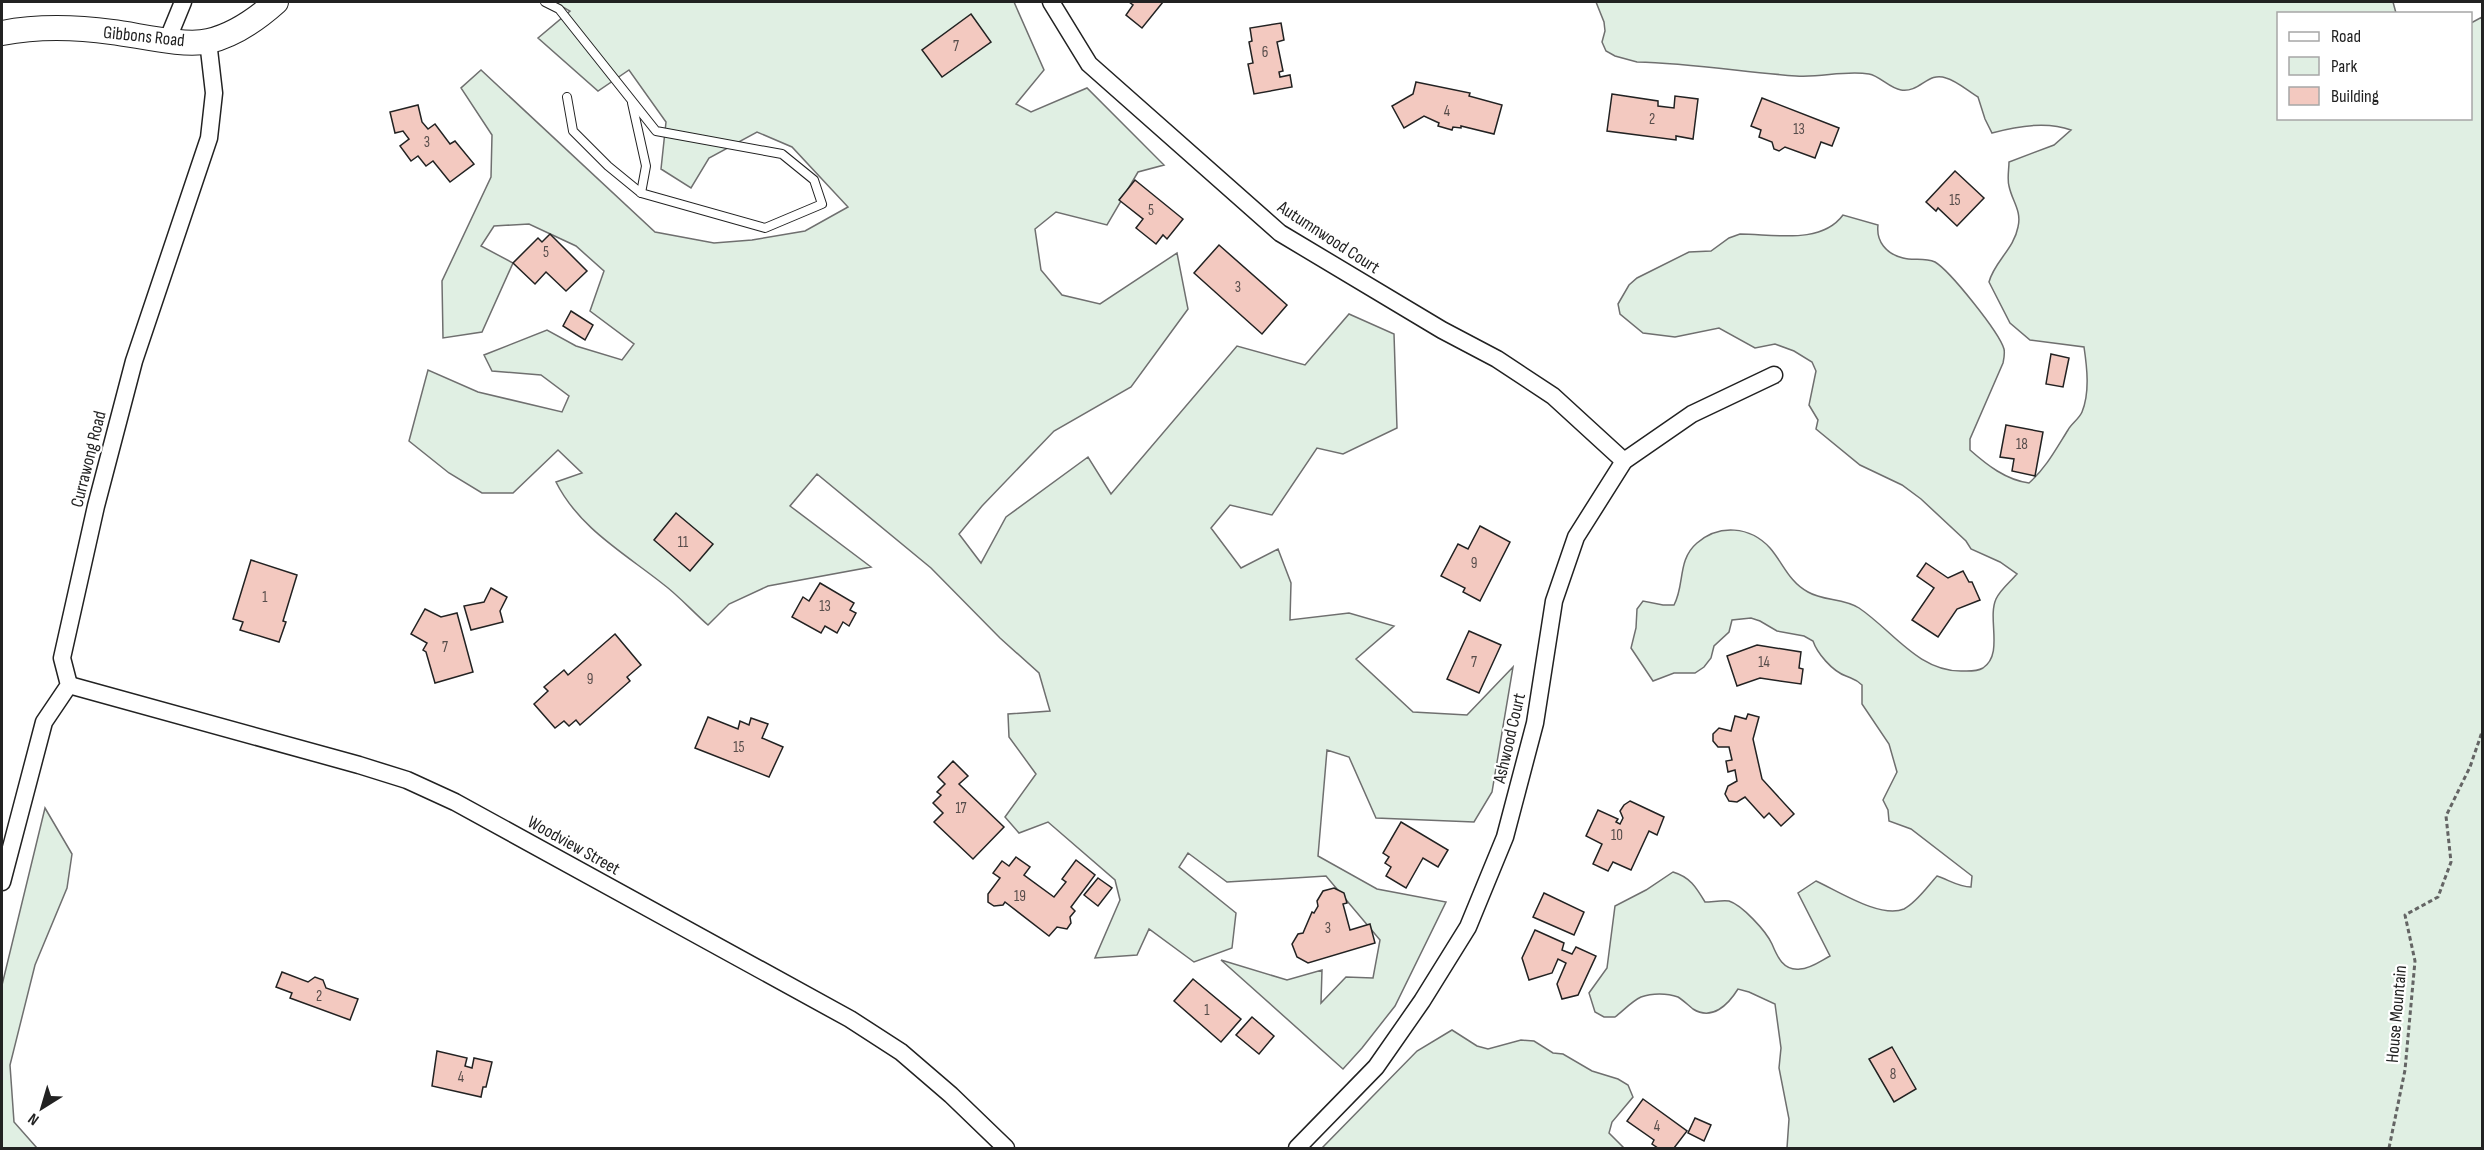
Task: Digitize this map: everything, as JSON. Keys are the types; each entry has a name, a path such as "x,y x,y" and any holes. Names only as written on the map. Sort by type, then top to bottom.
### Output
{"street":[{"path":"167,41 183,2"},
{"name":"Gibbons Road","path":"2,33 54,27 111,32 167,41 208,41 254,22 276,2"},
{"name":"Autumnwood Court","path":"1051,2 1089,64 1280,233 1442,330 1497,359 1553,396 1623,460"},
{"name":"Currawong Road","path":"69,685 62,658 96,506 134,361 209,138 214,93 208,41"},
{"name":"Ashwood Court","path":"1297,1149 1376,1067 1422,1001 1468,927 1505,837 1535,723 1554,601 1576,537 1623,460 1692,414 1774,375"},
{"path":"2,882 44,722 69,685"},
{"name":"Woodview Street","path":"69,685 359,765 407,780 455,802 850,1018 901,1052 951,1095 1006,1149"}],"lane":[{"path":"544,2 559,9 656,131 782,154 814,180 822,204 765,228 641,193 608,166 573,131 567,97"},
{"path":"631,99 646,166 641,193"}],"path":[{"name":"House Mountain","path":"2389,1149 2405,1070 2415,961 2405,915 2438,897 2451,862 2446,816 2470,767 2482,732"}],"green space":[{"path":"554,2 1014,2 1044,70 1016,104 1031,112 1087,88 1164,165 1138,172 1107,225 1056,212 1035,229 1041,270 1062,295 1100,304 1177,253 1188,309 1131,387 1054,431 982,506 959,534 981,563 1006,517 1088,457 1111,494 1237,346 1305,365 1349,314 1394,334 1397,428 1343,454 1317,448 1272,515 1230,505 1211,528 1241,568 1278,549 1291,583 1290,620 1349,613 1394,626 1356,659 1413,712 1467,715 1513,667 1492,792 1474,822 1376,818 1349,757 1327,750 1318,856 1377,889 1446,902 1395,1006 1343,1069 1221,960 1287,980 1322,970 1321,1003 1346,977 1373,978 1380,940 1326,876 1227,882 1188,853 1179,867 1236,913 1232,948 1194,962 1149,929 1137,955 1095,958 1120,900 1115,880 1048,822 1019,833 1005,817 1036,774 1009,737 1008,714 1050,711 1039,673 1000,638 931,568 817,474 790,506 871,567 768,586 729,604 708,625 669,589 604,539 577,513 556,482 582,473 558,450 513,493 482,493 449,473 409,441 428,370 478,392 562,412 569,396 541,375 492,371 484,355 547,330 576,346 622,360 634,344 590,311 604,271 576,246 529,224 494,226 481,246 513,263 482,332 443,338 442,281 491,177 492,135 461,88 481,70 655,232 714,243 752,240 805,231 848,207 792,147 757,132 709,158 691,188 661,169 666,122 629,70 598,91 538,38 570,11"},
{"path":"1596,2 2393,2 2396,12 2277,12 2277,120 2472,120 2472,22 2482,17 2482,1148 1787,1148 1789,1119 1779,1068 1781,1048 1775,1004 1738,989 1719,1010 1707,1013 1693,1009 1678,997 1660,994 1641,997 1615,1017 1604,1017 1595,1012 1589,993 1607,968 1615,906 1646,890 1673,872 1692,883 1705,902 1729,901 1734,903 1765,932 1781,962 1794,969 1808,968 1830,956 1798,893 1816,881 1860,903 1895,911 1904,909 1913,902 1937,876 1958,885 1971,887 1972,876 1911,829 1889,821 1888,810 1883,800 1897,772 1889,744 1862,704 1862,685 1830,666 1813,641 1804,636 1777,631 1751,618 1732,620 1729,632 1714,646 1711,658 1704,667 1695,673 1674,673 1653,681 1631,648 1636,628 1637,609 1643,601 1674,605 1684,565 1697,543 1724,530 1753,535 1770,548 1801,588 1814,595 1859,608 1919,657 1946,669 1961,671 1980,669 1989,662 1994,645 1993,616 1996,599 2017,574 2000,562 1971,549 1966,541 1921,499 1902,485 1860,465 1816,429 1818,420 1809,405 1816,371 1812,362 1794,351 1775,344 1755,348 1719,328 1675,337 1643,333 1620,314 1618,304 1629,285 1637,278 1689,252 1711,251 1729,238 1740,234 1796,236 1809,234 1822,231 1843,215 1878,225 1879,236 1887,250 1907,259 1935,262 1942,268 1973,302 2000,341 2004,351 2003,363 1970,439 1970,450 1997,471 2012,479 2029,483 2041,471 2069,428 2081,415 2085,405 2087,380 2084,347 2030,340 2010,323 1989,282 2016,235 2019,221 2018,211 2008,183 2009,162 2054,145 2071,130 2062,127 2032,126 1992,133 1978,97 1954,81 1940,77 1934,77 1908,90 1901,90 1869,74 1796,76 1637,62 1606,51 1602,42 1605,31"},
{"path":"45,808 72,854 67,888 35,965 10,1065 14,1122 37,1148 2,1148 2,985"},
{"path":"1452,1030 1477,1046 1488,1049 1521,1040 1534,1041 1553,1053 1563,1054 1592,1071 1618,1079 1628,1085 1633,1097 1612,1122 1609,1133 1624,1148 1322,1148 1417,1051"}],"building":[{"path":"1129,2 1163,2 1142,28 1126,15 1133,5"},
{"path":"971,14 991,42 942,77 922,50"},
{"path":"1281,23 1284,40 1277,42 1283,71 1279,72 1280,77 1290,75 1292,87 1254,94 1248,64 1253,63 1249,42 1252,41 1250,28"},
{"path":"1416,82 1470,93 1469,96 1502,105 1494,134 1461,126 1461,128 1453,127 1452,130 1438,126 1439,123 1424,116 1404,128 1392,106 1413,94"},
{"path":"1612,94 1658,101 1658,106 1674,108 1675,96 1698,99 1693,139 1676,136 1676,140 1607,131"},
{"path":"1762,98 1839,128 1832,146 1821,142 1815,158 1785,147 1779,151 1774,149 1772,142 1759,137 1761,130 1751,126"},
{"path":"418,105 422,122 428,129 435,124 450,144 455,141 474,164 450,182 433,161 426,166 418,156 411,161 400,146 409,139 403,131 395,133 390,112"},
{"path":"1955,171 1984,198 1957,226 1938,208 1936,211 1926,202"},
{"path":"1135,180 1183,219 1167,239 1163,235 1156,244 1136,228 1143,219 1119,200"},
{"path":"550,234 587,271 566,291 546,272 535,284 513,263 538,238 542,242"},
{"path":"1219,245 1287,305 1262,334 1194,273"},
{"path":"571,311 593,325 585,340 563,326"},
{"path":"2051,354 2069,358 2063,387 2046,384"},
{"path":"2006,425 2043,432 2035,476 2012,471 2014,459 2000,457"},
{"path":"676,513 713,544 690,571 654,540"},
{"path":"1480,526 1510,542 1480,601 1463,592 1465,588 1441,576 1458,544 1468,549"},
{"path":"251,560 297,575 279,642 240,630 243,622 233,619"},
{"path":"1926,563 1948,578 1963,571 1969,582 1972,582 1980,600 1957,609 1938,637 1912,620 1934,588 1917,576"},
{"path":"820,583 854,603 850,610 856,613 849,626 843,622 837,633 825,626 821,633 792,617 803,597 809,601"},
{"path":"491,588 507,597 500,611 503,622 471,630 464,606 484,602"},
{"path":"425,609 441,617 457,613 473,672 435,683 426,652 423,650 427,643 411,634"},
{"path":"1469,631 1501,645 1479,693 1447,679"},
{"path":"615,634 641,665 627,677 630,681 580,725 576,720 569,726 564,721 555,728 534,704 548,691 544,687 564,670 568,675"},
{"path":"1757,645 1801,652 1799,668 1803,669 1801,684 1760,678 1737,686 1727,656"},
{"path":"1748,714 1759,717 1753,739 1762,779 1794,814 1781,826 1769,813 1764,818 1745,797 1737,802 1729,801 1725,794 1728,786 1737,781 1735,770 1728,772 1726,761 1732,760 1729,747 1718,747 1713,741 1713,734 1719,728 1731,731 1735,716 1746,719"},
{"path":"708,717 738,729 740,721 749,725 751,718 768,724 762,738 783,747 769,777 695,748"},
{"path":"953,761 968,776 959,784 1004,827 973,859 934,822 943,813 933,803 941,795 937,792 945,784 938,777"},
{"path":"1630,801 1664,817 1657,835 1649,831 1631,870 1613,862 1608,871 1593,864 1602,844 1586,836 1598,810 1618,819 1616,822 1620,824 1623,818 1620,811"},
{"path":"1401,822 1448,850 1438,867 1423,858 1406,888 1386,876 1391,867 1385,863 1389,857 1383,853"},
{"path":"1016,857 1030,867 1024,875 1054,897 1066,882 1062,879 1076,860 1095,875 1071,907 1075,911 1070,917 1071,923 1067,929 1057,927 1049,936 1005,902 1003,905 994,906 988,902 988,894 1000,878 993,873 1002,861 1009,866"},
{"path":"1098,878 1112,888 1098,906 1084,895"},
{"path":"1334,888 1344,893 1347,903 1343,904 1350,930 1370,924 1375,943 1308,963 1297,957 1292,944 1298,934 1303,933 1312,912 1314,913 1318,906 1317,901 1323,891"},
{"path":"1544,893 1584,912 1574,935 1533,917"},
{"path":"1535,930 1564,943 1562,950 1572,954 1576,947 1596,956 1578,995 1562,999 1557,984 1566,963 1558,959 1552,973 1529,980 1522,958"},
{"path":"282,972 308,982 315,977 323,980 326,988 358,999 350,1020 290,998 292,993 276,987"},
{"path":"1193,979 1241,1019 1221,1042 1174,1001"},
{"path":"1252,1017 1274,1036 1259,1054 1236,1035"},
{"path":"1892,1047 1916,1089 1894,1102 1869,1059"},
{"path":"437,1051 467,1058 465,1066 472,1068 474,1058 492,1062 481,1097 432,1086"},
{"path":"1643,1099 1687,1131 1674,1148 1658,1148 1652,1144 1654,1140 1627,1121"},
{"path":"1695,1118 1711,1125 1704,1141 1688,1133"}]}
